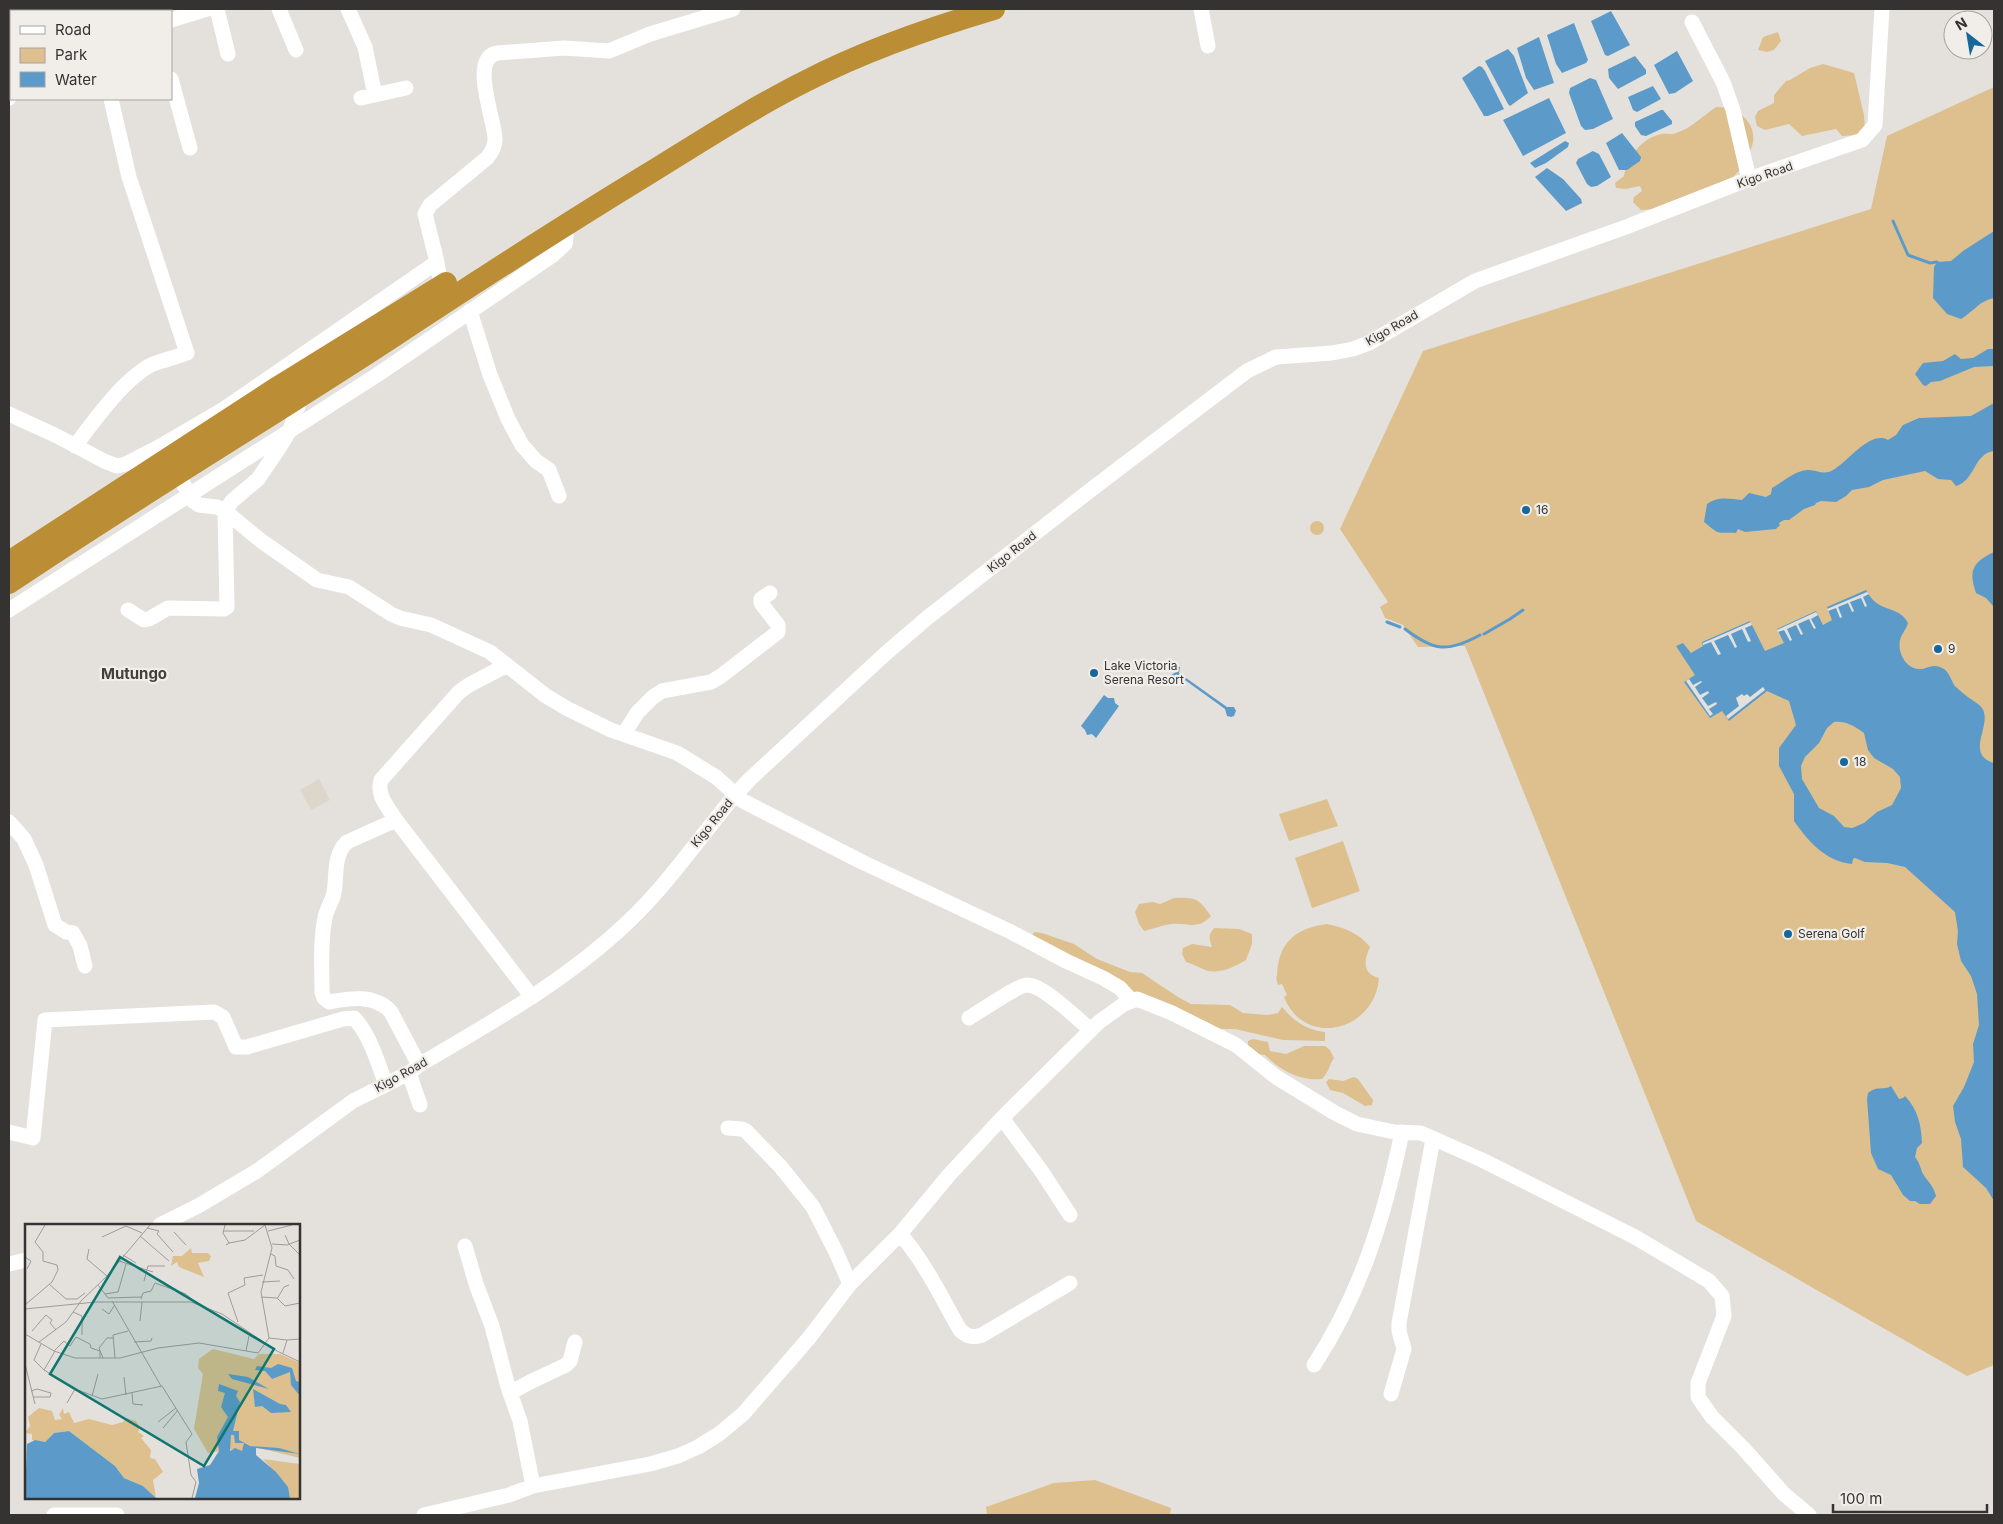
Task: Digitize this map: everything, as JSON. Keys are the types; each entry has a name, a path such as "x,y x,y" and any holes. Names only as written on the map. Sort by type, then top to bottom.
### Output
{"highway":[{"path":"9,562 254,403 651,154 789,75 862,40 943,9"},
{"path":"9,583 177,473 301,397 561,228 698,143 807,80 928,29 994,9"}],"street":[{"path":"172,20 208,9"},
{"path":"217,9 228,54"},
{"path":"279,9 296,50"},
{"path":"348,9 365,47 368,96 406,88"},
{"path":"441,287 426,214 427,210 487,158 494,146 495,140 484,83 486,61 491,55 564,48 609,51 658,31 733,9"},
{"path":"1201,9 1208,46"},
{"name":"Kigo Road","path":"162,1224 198,1206 257,1171 341,1109 414,1069 532,997 578,966 628,922 653,896 735,794 885,654 927,618 1088,492 1247,371 1276,357 1332,353 1353,349 1369,343 1475,281 1626,227 1749,179 1836,151 1862,140 1875,125 1882,9"},
{"path":"1692,22 1723,82 1733,110 1749,179"},
{"path":"9,98 10,82"},
{"path":"172,83 190,148"},
{"path":"75,446 106,406 140,372 152,365 187,353 130,177 111,100"},
{"path":"9,610 377,374 559,250 565,244 566,236 561,228"},
{"path":"9,414 113,465 126,464 224,409 437,262"},
{"path":"470,311 490,375 508,419 522,445 536,461 549,470 559,496"},
{"path":"128,610 144,620 150,619 168,608 202,610 224,609 227,607 225,511 232,501 258,478 290,430 301,397"},
{"path":"177,473 188,495 199,505 217,507 225,511 260,540 317,580 349,587 392,614 443,630 490,652 546,696 568,710 624,734 678,753 698,764 729,787 743,801 860,861 1011,932 1103,978 1120,988 1131,1000"},
{"path":"624,734 637,713 662,691 711,682 722,676 778,632 778,624 761,603 761,598 770,592"},
{"path":"506,665 459,692 382,780 379,787 396,820 532,997"},
{"path":"396,820 347,842 342,848 338,860 334,891 324,925 322,941 322,992 324,998 329,1002 366,998 378,1001 386,1006 391,1012 414,1069 420,1105"},
{"path":"9,822 24,840 36,865 55,925 66,932 73,933 77,939 85,966"},
{"path":"969,1018 1018,989 1029,985 1040,988 1091,1030"},
{"path":"424,1515 509,1495 533,1486 650,1464 678,1456 712,1438 743,1414 809,1338 850,1284 900,1234 1002,1118 1091,1030 1131,1000 1137,999 1149,1003 1236,1046 1276,1078 1357,1124 1387,1131 1416,1132 1482,1160 1635,1238 1709,1281 1722,1296 1724,1316 1698,1383 1698,1397 1712,1417 1744,1449 1784,1494 1809,1515"},
{"path":"9,1132 33,1138 45,1020 214,1012 223,1018 236,1047 246,1047 344,1019 354,1018 361,1026 370,1043 386,1084"},
{"path":"1002,1118 1042,1172 1070,1215"},
{"path":"728,1128 746,1131 799,1187 824,1226 850,1284"},
{"path":"1314,1365 1333,1337 1372,1251 1395,1168 1402,1132"},
{"path":"1391,1394 1404,1349 1399,1331 1399,1323 1434,1139"},
{"path":"900,1234 925,1268 960,1330 972,1338 982,1335 1070,1283"},
{"path":"465,1246 476,1284 492,1326 510,1393 520,1421 533,1486"},
{"path":"9,1264 25,1260"},
{"path":"510,1393 566,1365 570,1361 574,1342"},
{"path":"54,1515 116,1515"}],"shaded area":[{"path":"319,779 330,800 311,810 300,790"}],"green space":[{"path":"1778,32 1781,41 1774,50 1767,52 1758,50 1763,37"},
{"path":"1823,64 1854,73 1864,115 1865,130 1858,135 1842,136 1836,129 1802,136 1789,124 1765,130 1757,126 1755,117 1758,111 1774,103 1774,95 1786,81 1810,68"},
{"name":"Serena Golf","path":"1994,87 1994,1365 1967,1376 1696,1221 1465,646 1418,647 1403,625 1385,618 1380,607 1388,602 1340,529 1423,351 1871,209 1887,136"},
{"path":"1716,107 1724,107 1738,113 1745,118 1752,130 1752,146 1743,158 1740,170 1733,177 1656,209 1641,210 1633,202 1634,197 1642,191 1640,186 1626,189 1616,188 1615,183 1624,176 1628,162 1636,149 1642,144 1654,136 1674,134 1681,131"},
{"path":"1317,521 1322,523 1324,528 1322,533 1317,535 1312,533 1310,528 1312,523"},
{"path":"1327,799 1338,826 1289,841 1279,814"},
{"path":"1343,841 1360,891 1312,908 1295,858"},
{"path":"1174,898 1196,900 1203,905 1211,916 1206,921 1197,925 1171,924 1144,931 1139,924 1135,912 1139,904 1153,902 1160,904"},
{"path":"1327,924 1351,932 1366,942 1370,947 1366,957 1367,970 1373,976 1379,978 1375,996 1365,1011 1353,1021 1338,1027 1322,1028 1307,1023 1294,1013 1284,997 1287,995 1282,984 1278,985 1276,977 1281,955 1290,939 1306,929"},
{"path":"1214,928 1239,929 1252,934 1252,944 1246,960 1228,969 1218,971 1208,971 1186,962 1182,954 1183,948 1192,944 1212,947 1210,937"},
{"path":"1034,932 1074,944 1097,959 1130,972 1142,973 1191,1004 1230,1005 1243,1013 1268,1015 1278,1013 1282,1007 1301,1024 1325,1032 1325,1041 1283,1040 1235,1029 1219,1029 1125,992 1033,935"},
{"path":"1253,1039 1268,1042 1270,1051 1286,1054 1304,1046 1325,1046 1330,1050 1334,1058 1322,1079 1299,1077 1284,1070 1265,1055 1255,1054 1248,1049 1248,1041"},
{"path":"1354,1077 1358,1079 1373,1100 1372,1105 1365,1106 1343,1093 1330,1090 1326,1082 1329,1079 1343,1081"},
{"path":"1095,1480 1171,1508 1170,1515 987,1515 986,1507 1054,1483"}],"water":[{"path":"1611,11 1630,45 1608,56 1605,55 1591,21"},
{"path":"1574,23 1588,60 1586,63 1562,73 1556,64 1547,35"},
{"path":"1539,37 1554,83 1534,90 1526,78 1517,48"},
{"path":"1508,49 1514,56 1528,93 1510,106 1485,61"},
{"path":"1677,51 1693,81 1675,93 1669,94 1654,65"},
{"path":"1635,56 1646,70 1646,74 1618,89 1609,78 1608,69"},
{"path":"1479,66 1485,71 1504,109 1488,116 1484,116 1462,78"},
{"path":"1590,78 1596,80 1613,119 1593,129 1585,130 1581,126 1569,93 1570,88"},
{"path":"1653,86 1661,99 1637,112 1633,110 1628,97"},
{"path":"1549,98 1566,133 1523,156 1503,120"},
{"path":"1661,110 1672,121 1672,124 1646,136 1641,135 1635,126 1635,122"},
{"path":"1622,133 1641,157 1640,161 1627,170 1619,170 1606,143"},
{"path":"1565,141 1569,143 1568,147 1546,163 1535,168 1530,163"},
{"path":"1593,151 1599,154 1611,177 1597,186 1591,187 1587,184 1576,163 1578,159"},
{"path":"1547,168 1563,179 1581,199 1582,203 1566,211 1535,177"},
{"path":"1994,231 1994,298 1980,304 1961,319 1947,314 1933,298 1934,267 1937,262 1951,261"},
{"path":"1988,349 1994,349 1994,366 1974,367 1940,381 1931,382 1926,386 1923,385 1915,374 1923,363 1943,361 1955,354 1961,359 1973,358"},
{"path":"1994,403 1994,451 1982,457 1963,483 1956,486 1951,480 1938,479 1925,471 1883,480 1869,487 1852,490 1836,502 1821,501 1804,509 1789,520 1779,523 1780,525 1776,529 1745,532 1738,529 1736,533 1722,533 1704,522 1707,504 1711,501 1724,499 1742,500 1749,493 1766,497 1771,494 1772,488 1793,475 1807,470 1829,472 1867,443 1881,438 1888,440 1896,435 1903,425 1919,418 1971,416"},
{"path":"1994,552 1993,606 1986,598 1976,593 1972,578 1977,563"},
{"path":"1866,590 1877,604 1897,612 1908,623 1900,642 1902,657 1905,662 1919,669 1937,666 1944,669 1955,686 1983,710 1985,718 1980,744 1981,752 1985,758 1994,763 1994,1201 1986,1188 1963,1167 1961,1139 1955,1122 1953,1106 1964,1087 1974,1062 1973,1044 1979,1025 1977,994 1971,976 1961,961 1957,944 1958,931 1955,912 1905,867 1887,863 1865,862 1855,858 1852,864 1842,862 1826,855 1800,829 1794,821 1794,794 1779,766 1779,748 1796,725 1789,701 1767,691 1729,721 1722,711 1710,718 1684,682 1695,675 1676,646 1683,643 1691,653 1703,646 1702,642 1750,621 1765,651 1784,643 1777,629 1816,611 1823,625 1832,620 1827,607","holes":["1834,722 1850,724 1864,733 1868,750 1874,758 1893,769 1900,777 1901,788 1892,805 1877,812 1864,823 1852,828 1844,827 1834,816 1819,808 1802,779 1801,766 1805,757 1819,743 1827,728"]},
{"path":"1177,666 1180,667 1179,673 1227,707 1234,707 1236,711 1234,716 1227,716 1225,709 1178,675 1173,677 1171,675 1176,672"},
{"path":"1104,695 1108,698 1114,698 1115,703 1119,706 1096,738 1092,734 1087,735 1081,726"},
{"path":"1891,1086 1899,1099 1905,1096 1918,1118 1922,1143 1917,1148 1915,1157 1936,1196 1930,1204 1910,1201 1903,1195 1891,1175 1878,1169 1871,1153 1868,1093 1875,1089"}],"pier":[{"path":"1867,592 1869,594 1863,597 1867,606 1865,607 1861,598 1850,602 1854,611 1852,612 1848,603 1838,607 1842,617 1840,618 1836,608 1828,611 1827,609"},
{"path":"1816,612 1818,615 1811,619 1816,628 1814,629 1809,619 1798,624 1803,634 1801,635 1796,625 1787,629 1792,640 1790,641 1784,630 1778,632 1777,630"},
{"path":"1751,622 1752,625 1745,628 1751,641 1748,642 1742,629 1731,634 1737,647 1735,648 1728,635 1714,641 1721,654 1718,655 1711,642 1703,645 1703,643"},
{"path":"1689,679 1693,685 1702,682 1695,687 1700,695 1708,691 1709,693 1702,698 1708,706 1716,702 1717,704 1709,709 1713,714 1710,716 1686,681"},
{"path":"1763,687 1765,690 1728,719 1726,716 1739,706 1736,698 1742,694 1744,696 1747,694 1750,697"}],"waterway":[{"path":"1893,221 1908,255 1930,263 1937,262 1940,265"},
{"path":"1484,634 1523,610"},
{"path":"1387,622 1400,627"},
{"path":"1405,629 1424,642 1441,647 1458,645 1480,635"}],"place":[{"name":"16","path":"1526,510"},
{"name":"9","path":"1938,649"},
{"name":"Lake Victoria Serena Resort","path":"1094,673"},
{"name":"18","path":"1844,762"},
{"name":"Serena Golf","path":"1788,934"}],"district":[{"name":"Mutungo","path":"134,674"}]}
